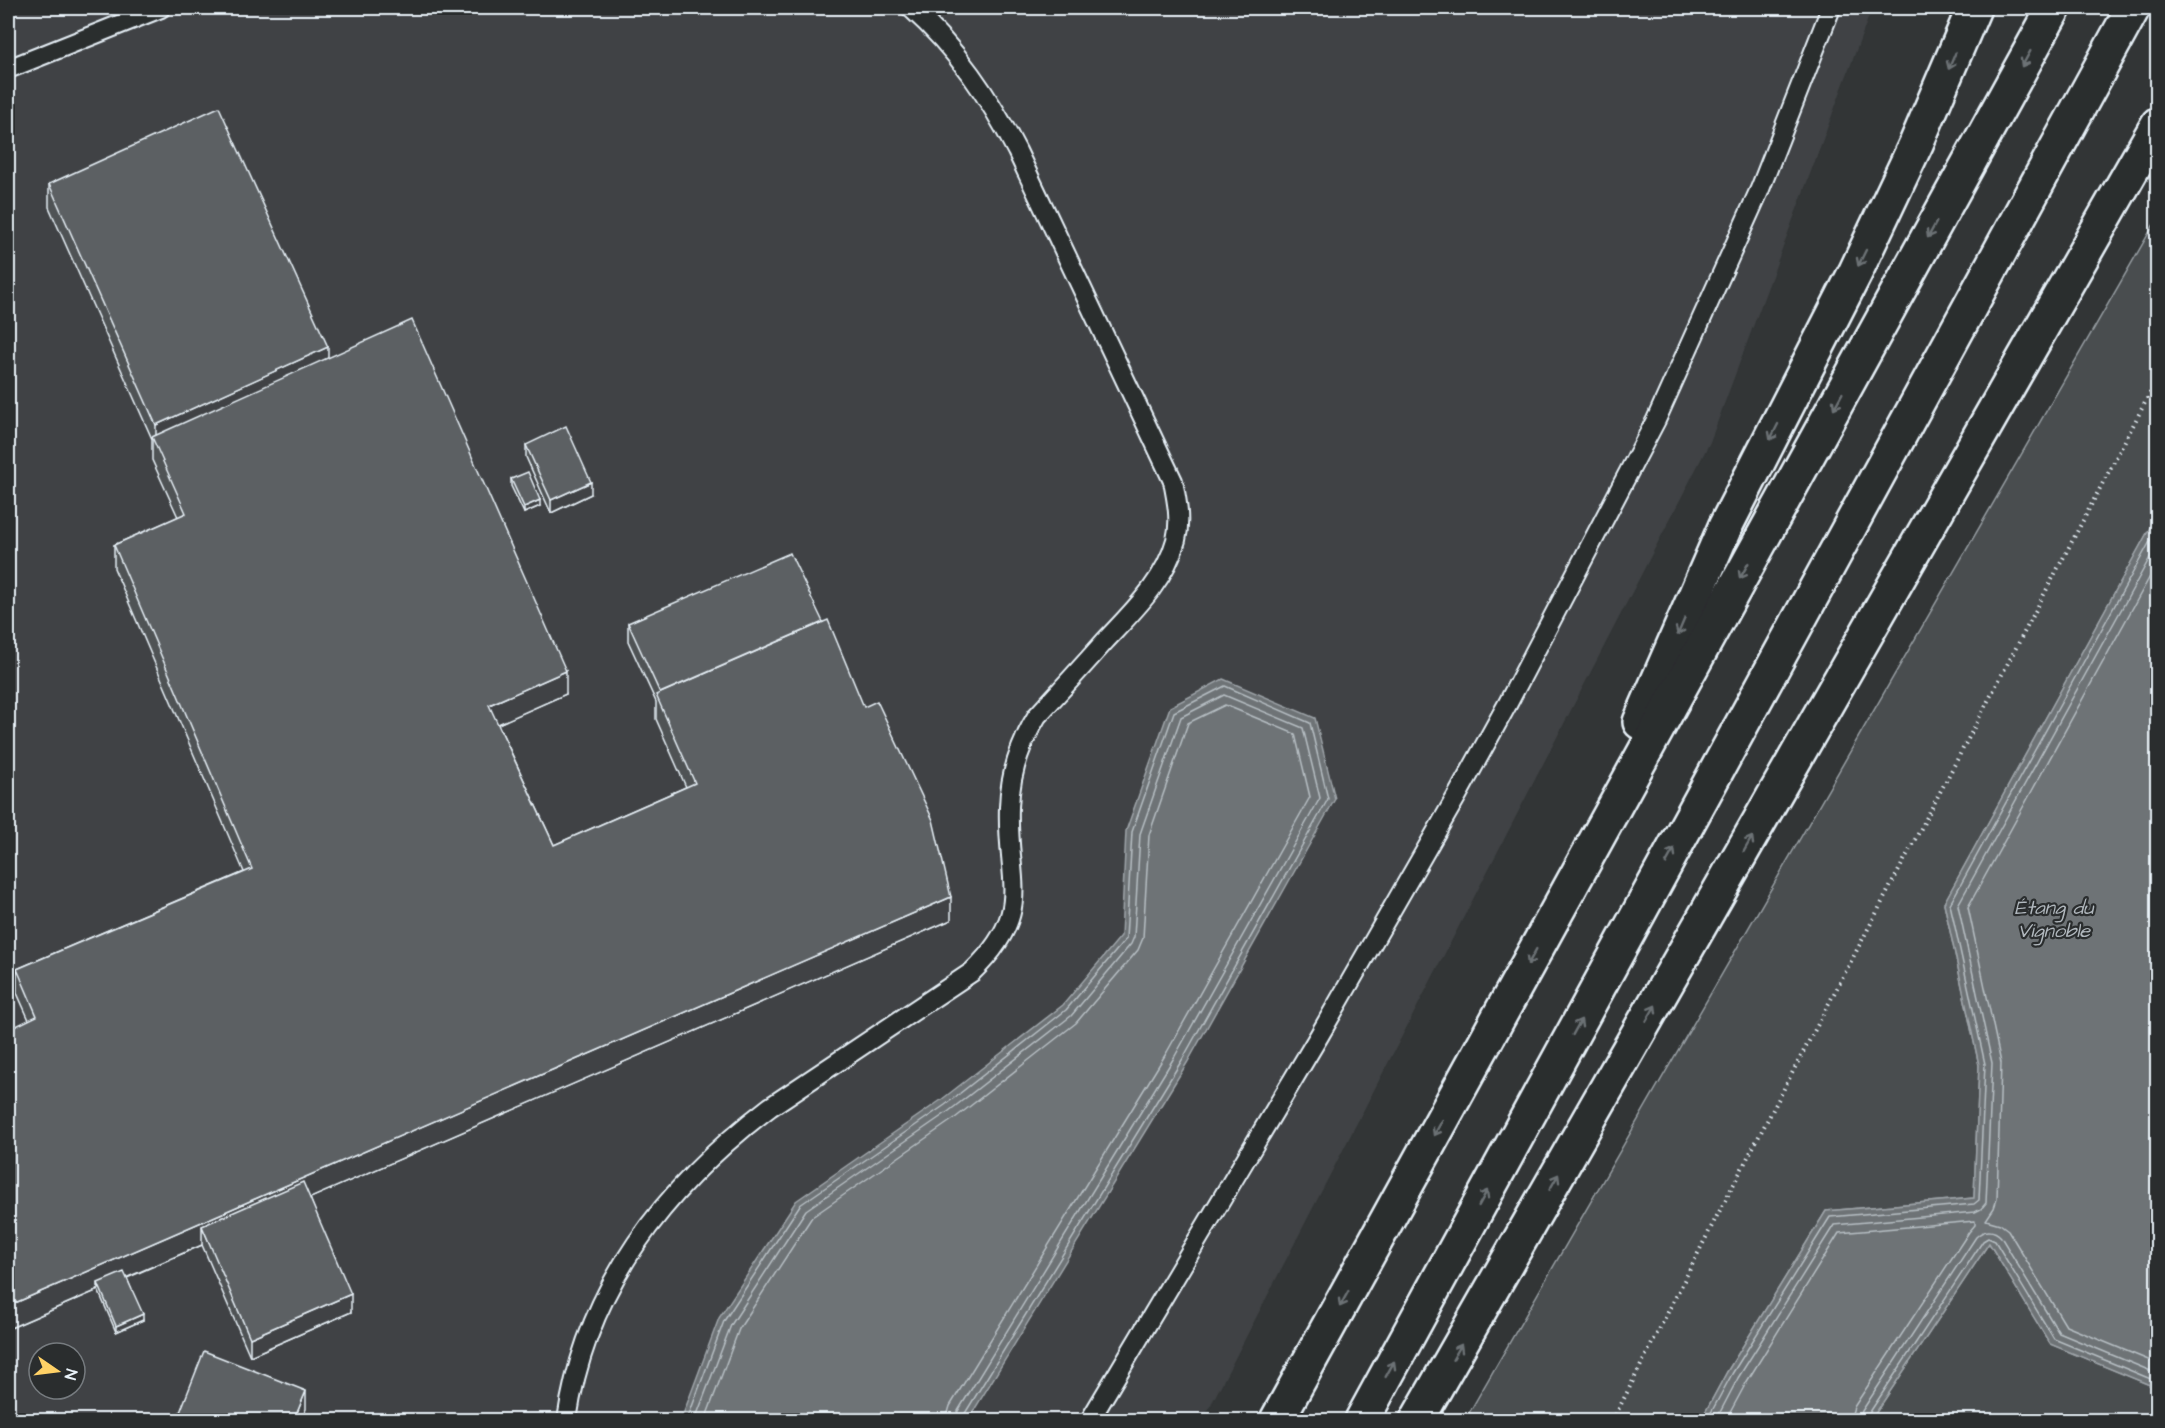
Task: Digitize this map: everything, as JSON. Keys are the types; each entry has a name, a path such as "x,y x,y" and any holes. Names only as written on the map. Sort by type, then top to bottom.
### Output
{"highway":[{"path":"1560,906 1721,536 1855,273 1916,144 1974,8"},
{"path":"1277,1420 2054,8"},
{"path":"1362,1420 2133,8"},
{"path":"1417,1420 2157,124"}],"lane":[{"path":"8,69 161,8"},
{"path":"567,1420 583,1348 596,1316 630,1253 671,1197 722,1145 744,1127 770,1107 972,972 987,958 999,941 1008,925 1013,906 1014,885 1008,809 1018,754 1027,733 1037,716 1147,596 1169,559 1176,541 1178,512 1173,481 1017,151 999,117 963,62 942,36 911,8"},
{"path":"1090,1420 1331,1016 1482,751 1542,639 1676,377 1760,189 1831,8"}],"path":[{"path":"1613,1420 1718,1214 2157,378"}],"shaded area":[{"path":"8,8 1872,8 1710,442 1203,1420 8,1420"},
{"path":"2157,219 2157,515 1944,903 1979,1065 1974,1198 1826,1211 1727,1372 1701,1420 1465,1420"},
{"path":"1989,1243 2050,1344 2157,1388 2157,1420 1871,1420"}],"water":[{"name":"Étang du Vignoble","path":"2157,515 2157,1388 2050,1344 1989,1243 1871,1420 1701,1420 1727,1372 1826,1211 1974,1198 1979,1065 1944,903"},
{"path":"1223,679 1315,718 1335,799 1187,1063 968,1420 681,1420 719,1318 796,1201 941,1100 1063,1005 1121,936 1126,831 1170,707"}],"building":[{"path":"219,107 328,347 156,425 49,184"},
{"path":"412,320 566,671 489,705 554,845 695,783 656,695 828,620 864,707 877,701 933,820 951,897 8,1306 8,1030 37,1016 17,969 252,869 114,545 186,513 152,437"},
{"path":"566,426 591,482 551,500 526,445"},
{"path":"528,472 540,500 524,507 511,479"},
{"path":"790,553 823,622 660,693 628,623"},
{"path":"303,1182 351,1294 250,1338 202,1226"},
{"path":"124,1272 143,1314 116,1326 98,1283"},
{"path":"204,1351 306,1391 294,1420 177,1420"}]}
